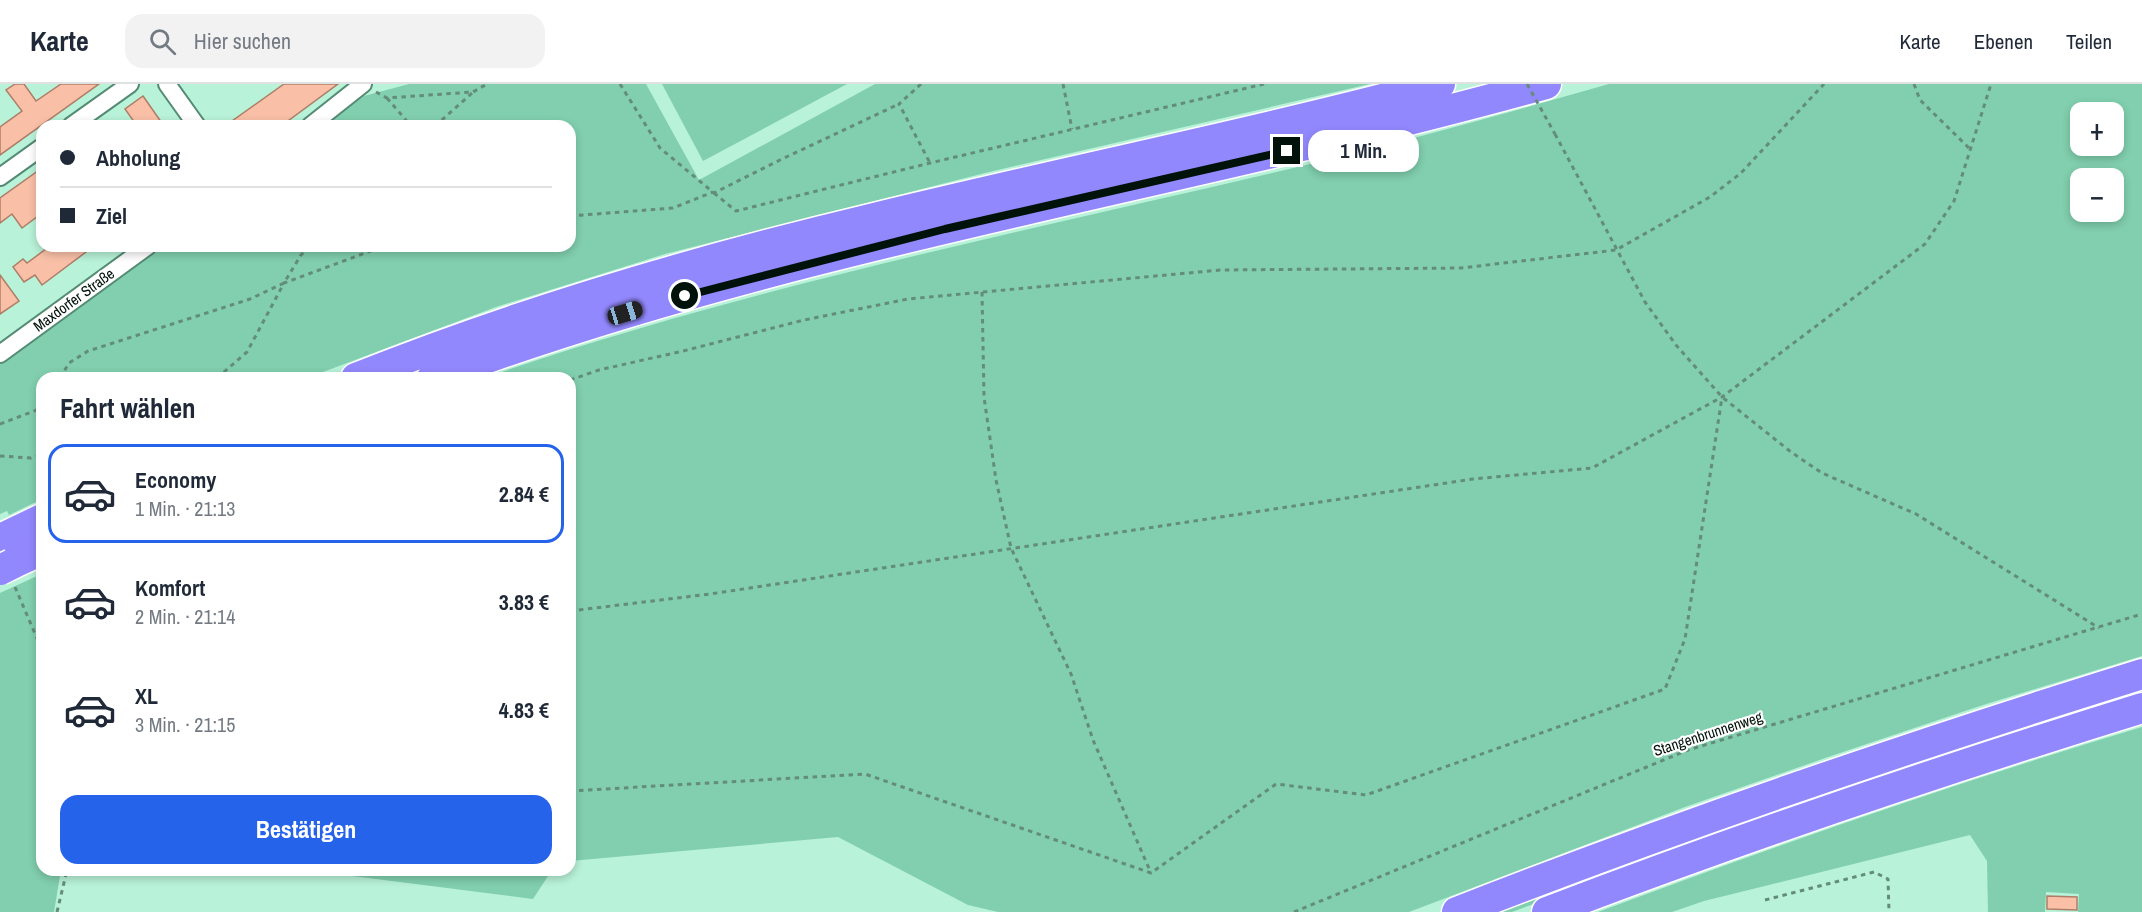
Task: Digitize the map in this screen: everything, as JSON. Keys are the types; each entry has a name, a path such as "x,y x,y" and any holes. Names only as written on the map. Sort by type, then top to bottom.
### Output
{"highway":[{"path":"371,372 566,302 749,250 872,218 1218,140 1440,84"},
{"path":"449,372 583,326 738,281 945,229 1374,130 1546,84"},
{"path":"3,553 36,524"},
{"path":"3,553 36,550"},
{"path":"1456,912 1844,770 2142,674"},
{"path":"1547,912 1693,858 1971,761 2142,708"}],"street":[{"path":"79,120 130,84"},
{"path":"167,84 193,120"},
{"path":"318,120 363,85"},
{"path":"0,177 36,151"},
{"name":"Maxdorfer Straße","path":"0,354 140,252"}],"path":[{"path":"442,120 473,92 487,84"},
{"path":"621,84 660,148 736,211 1264,84"},
{"path":"576,216 673,208 714,193 899,104 921,84"},
{"path":"1062,84 1072,130"},
{"path":"1527,84 1645,302 1676,345 1722,397 1791,453 1822,473 1916,514 2098,628"},
{"path":"576,378 599,370 804,320 908,299 1220,270 1461,268 1616,250 1710,197 1741,173 1824,84"},
{"path":"1914,84 1920,100 1970,150"},
{"path":"576,610 710,594 1473,479 1592,468 1722,397 1925,244 1954,201 1991,84"},
{"path":"363,85 387,98 406,120"},
{"path":"387,98 473,92"},
{"path":"899,104 930,163"},
{"path":"224,372 247,352 284,283 304,252"},
{"path":"64,372 69,363 88,351 250,299 284,283 368,252"},
{"path":"982,292 984,397 996,480 1011,548 1071,674 1093,740 1151,873"},
{"path":"1151,873 1276,784 1366,795 1665,689 1685,639 1722,397"},
{"path":"0,424 36,410"},
{"path":"0,456 36,457"},
{"path":"27,612 36,635"},
{"name":"Stangenbrunnenweg","path":"1294,912 1688,750 2142,614"},
{"path":"576,791 866,774 1151,873"},
{"path":"1765,900 1874,872 1888,879 1889,912"},
{"path":"57,912 66,876"}],"green space":[{"path":"409,84 646,84 699,180 875,84 1370,84 985,173 665,254 496,307 323,372 36,372 36,502 9,515 7,511 0,514 0,357 147,252 576,252 576,120 330,120 364,96"},
{"path":"662,84 847,84 703,161"},
{"path":"1609,84 2142,84 2142,656 1983,705 1831,756 1685,807 1409,912 998,912 968,905 838,837 576,860 576,372 502,372 585,345 791,287 998,236 1348,155"},
{"path":"36,576 36,876 60,876 54,912 0,912 0,593"},
{"path":"2142,686 2142,696 1652,860 1512,912 1487,912 1664,846"},
{"path":"2142,727 2142,912 2078,912 2079,894 2046,892 2045,912 1988,912 1987,861 1970,835 1704,901 1672,912 1598,912 1868,815"},
{"path":"352,876 548,876 533,899"}],"building":[{"path":"15,84 24,84 36,101 61,84 99,84 49,120 36,120 36,129 0,155 0,127 22,111 6,90"},
{"path":"284,84 338,84 289,120 233,120"},
{"path":"143,96 160,120 133,120 125,109"},
{"path":"36,172 36,218 22,228 12,214 0,223 0,198"},
{"path":"42,252 86,252 42,285 35,275 24,282 13,267 23,259 27,263"},
{"path":"0,275 19,301 0,314"},
{"path":"2047,896 2077,897 2077,910 2047,909"}],"route":[{"path":"685,296 945,229 1287,151"}]}
